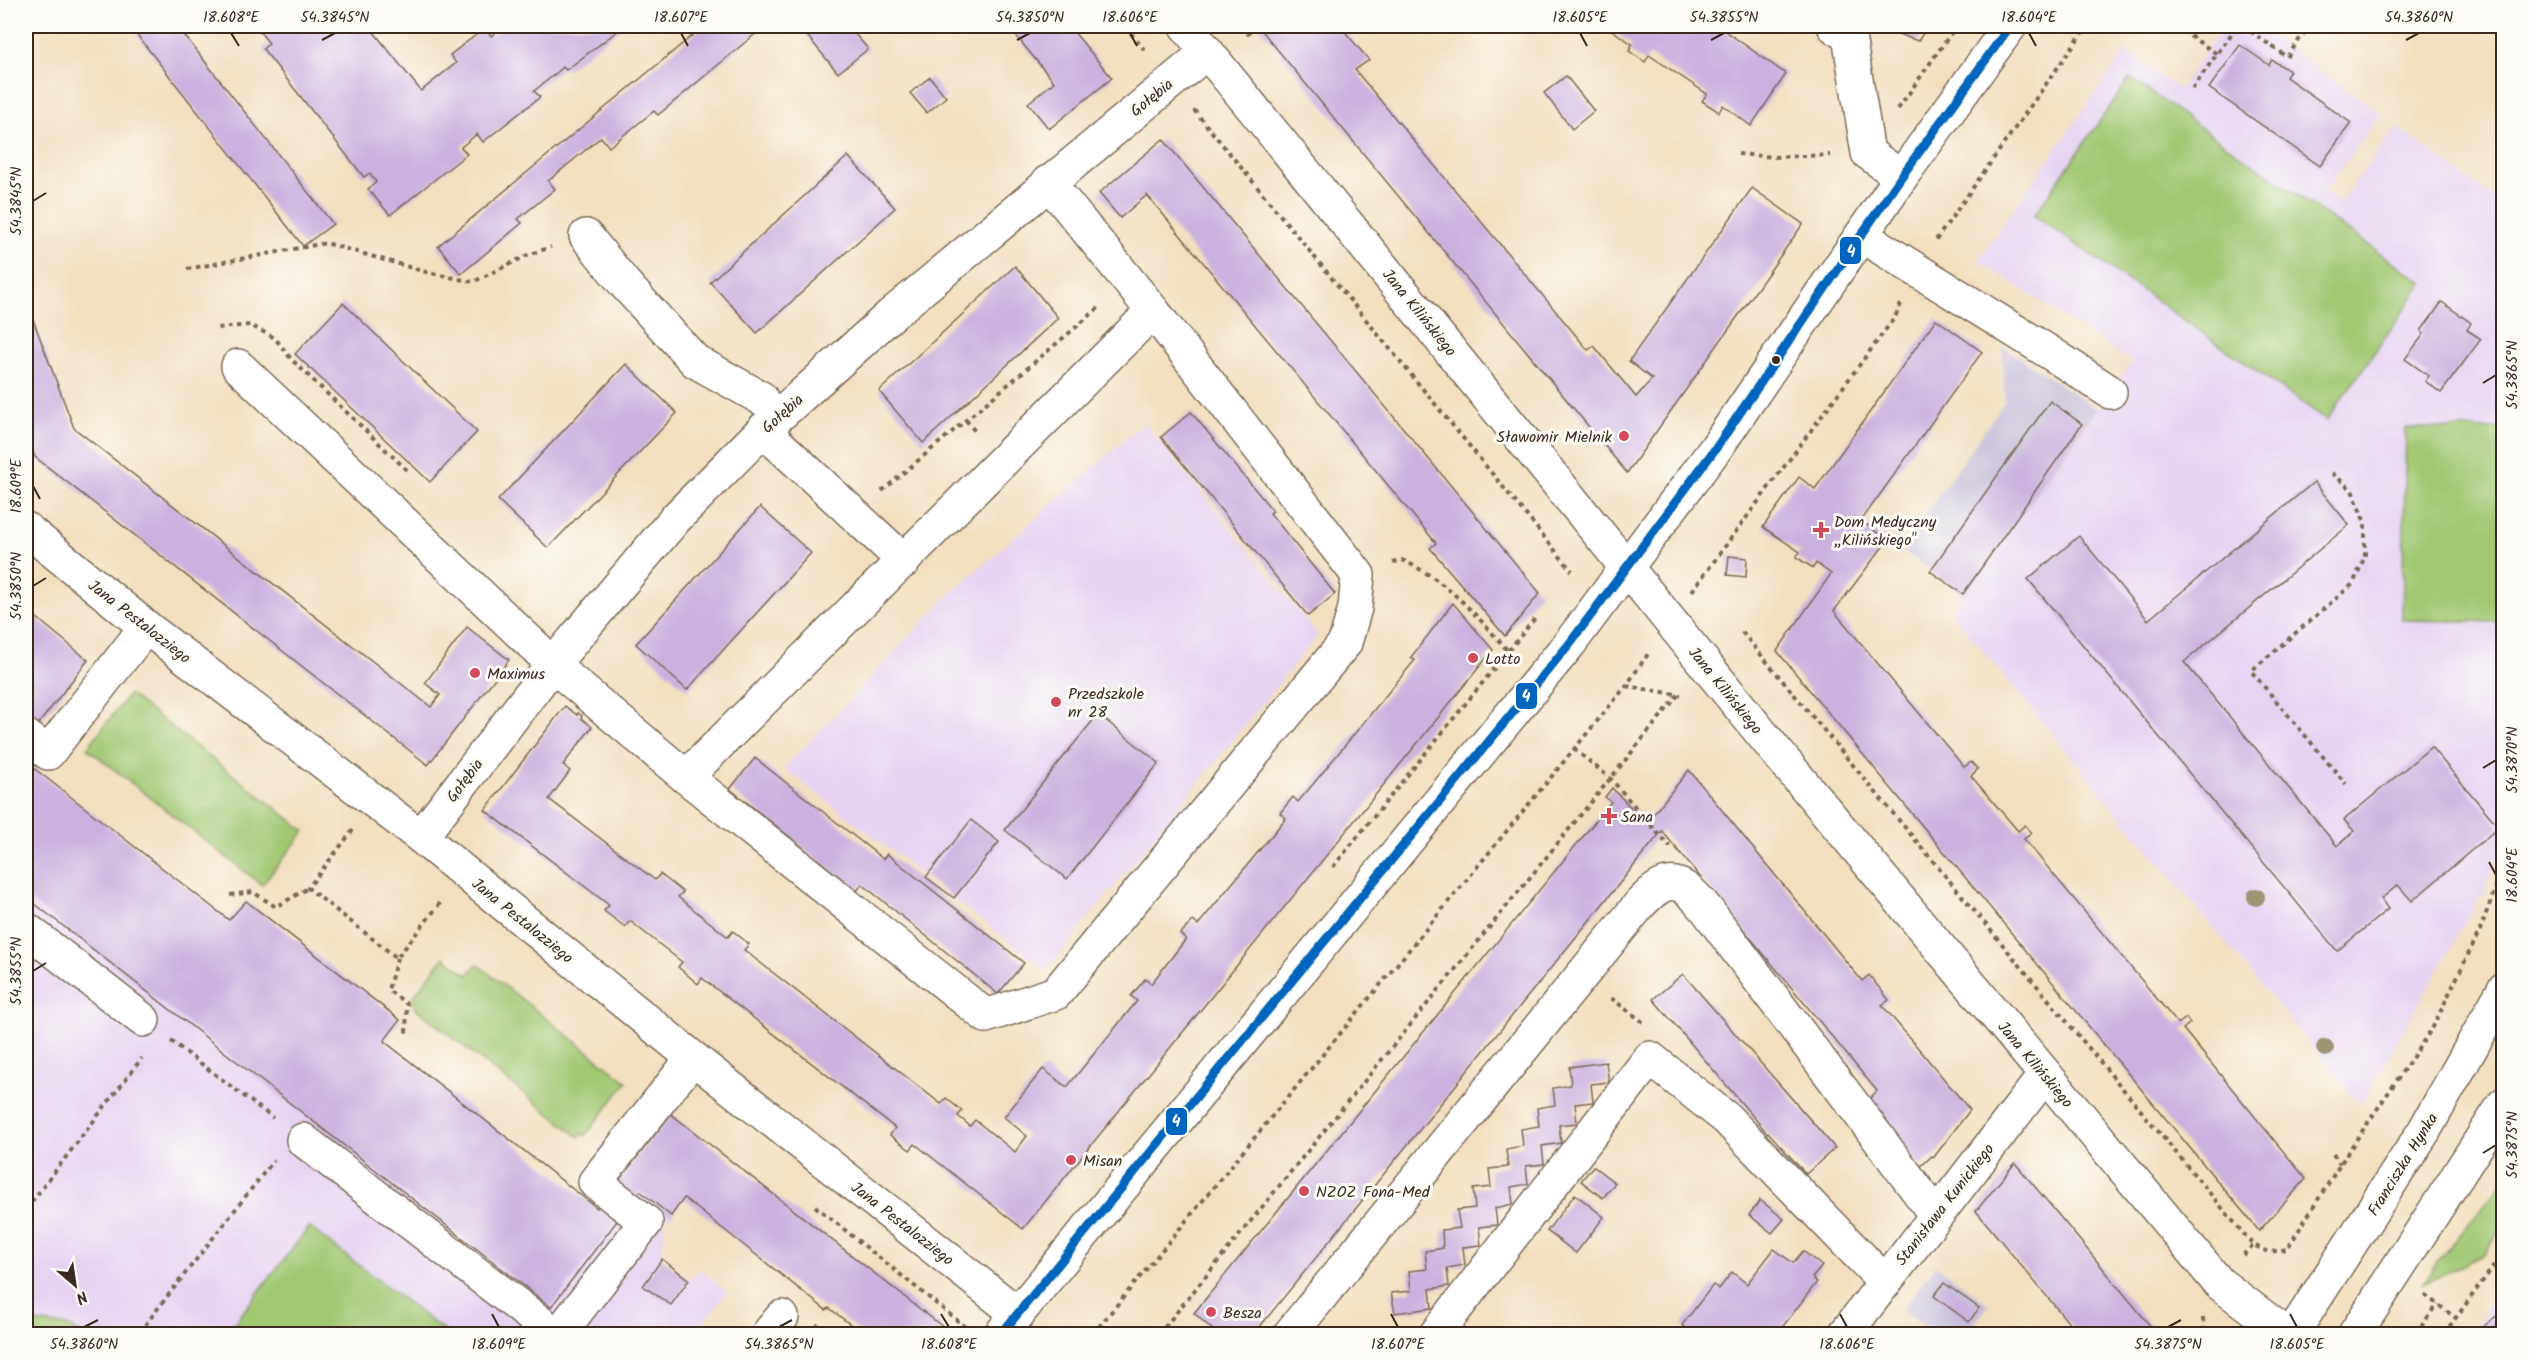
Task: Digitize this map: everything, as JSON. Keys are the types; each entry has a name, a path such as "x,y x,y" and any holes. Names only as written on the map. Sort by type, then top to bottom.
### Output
{"street":[{"name":"Jana Kilińskiego","path":"1186,26 1775,750 2045,1075 2219,1282 2286,1335"},
{"path":"1834,26 1849,36 1868,153 1901,177"},
{"path":"1010,1324 1570,643 1716,448 1901,177 2010,26"},
{"name":"Gołębia","path":"421,837 554,663 676,518 764,429 891,315 1207,52"},
{"path":"238,366 568,678 686,777 986,1016 1056,993 1346,644 1355,608 1358,575 1153,310 1048,182"},
{"path":"586,236 625,284 695,361 761,398"},
{"path":"1862,236 2110,392"},
{"path":"686,777 1153,310"},
{"path":"777,443 904,561"},
{"name":"Jana Pestalozziego","path":"26,529 146,627 421,837 693,1058 1010,1324"},
{"path":"26,736 48,753 146,627"},
{"path":"1290,1335 1582,975 1651,892 1664,884 1675,883 1686,889 1707,910 1936,1215"},
{"path":"26,929 152,1027"},
{"name":"Franciszka Hynka","path":"2292,1335 2424,1131 2504,989"},
{"path":"299,1137 557,1335 646,1222 595,1182 693,1058"},
{"path":"1436,1335 1650,1058 1727,1119 1885,1282"},
{"name":"Stanisława Kunickiego","path":"1845,1335 2045,1075"},
{"path":"2355,1335 2504,1104"}],"path":[{"path":"1241,26 1248,34 1257,26"},
{"path":"1738,154 1774,158 1868,153 1956,26"},
{"path":"1690,592 1895,317 1928,251 2087,26"},
{"path":"2175,26 2217,54"},
{"path":"2192,89 2237,26"},
{"path":"2243,26 2287,57 2309,26"},
{"path":"1171,81 1572,571"},
{"path":"187,269 326,243 426,272 473,282 528,255 586,236"},
{"path":"854,514 1101,305"},
{"path":"275,338 292,360 416,478"},
{"path":"2332,473 2352,490 2365,524 2365,556 2353,584 2251,671 2346,784"},
{"path":"1358,575 1402,560 1426,571 1461,599 1508,651"},
{"path":"1742,632 2253,1245 2270,1252 2286,1249 2340,1164 2433,1027 2480,930 2504,866"},
{"path":"1093,1335 1626,686 1680,694 1160,1334"},
{"path":"1574,749 1610,778 1648,820"},
{"path":"230,894 253,892 276,907 308,888 353,830"},
{"path":"308,888 397,958"},
{"path":"406,1035 407,1004 388,990 397,958 441,902"},
{"path":"1582,975 1652,1029 1650,1058"},
{"path":"26,1209 152,1027 299,1137 145,1325"},
{"path":"2333,1154 2340,1164"},
{"path":"2444,1335 2504,1252"},
{"path":"2495,1263 2504,1261"},
{"path":"2421,1299 2425,1295 2456,1318"},
{"path":"2416,1335 2437,1304"}],"shaded area":[{"path":"2224,26 2258,26 2381,114 2324,192 2339,203 2397,127 2503,205 2503,844 2482,899 2479,898 2361,1106 1950,611 2132,362 1978,260 2125,51 2179,89"},
{"path":"2002,346 2097,409 1965,594 1901,549 2005,401"},
{"name":"Przedszkole nr 28","path":"1144,423 1318,635 1046,970 784,768 949,595"},
{"path":"26,762 229,920 246,901 400,1020 384,1041 597,1207 622,1177 684,1198 671,1216 665,1219 662,1259 643,1285 671,1305 689,1280 701,1270 727,1292 694,1334 26,1334"},
{"path":"1936,1265 1989,1305 1966,1334 1935,1334 1902,1309"},
{"path":"2503,1287 2503,1334 2470,1334"}],"green space":[{"path":"2130,78 2423,283 2327,420 2034,215"},
{"path":"2406,428 2503,429 2503,622 2402,620"},
{"path":"129,694 305,831 262,885 87,748"},
{"path":"444,957 468,975 477,964 627,1082 585,1136 582,1133 579,1137 414,1007 413,997"},
{"path":"2503,1182 2503,1227 2483,1255 2423,1284 2433,1268"},
{"path":"309,1227 448,1334 226,1334"},
{"path":"26,1321 67,1326 82,1334 26,1334"}],"building":[{"path":"130,26 177,26 333,224 303,246"},
{"path":"255,26 369,26 421,91 456,63 450,55 485,28 491,36 504,26 624,26 566,70 563,67 534,91 540,97 483,142 477,134 461,147 467,154 390,215 368,189 376,182 370,173 364,177 263,49 269,43"},
{"path":"704,26 757,26 760,30 658,115 654,111 609,147 601,137 548,181 555,189 518,219 522,223 461,274 438,246"},
{"path":"799,26 848,26 868,49 838,73"},
{"path":"1008,26 1069,26 1112,78 1049,129 1028,103 1054,82"},
{"path":"1258,26 1340,26 1369,60 1355,70 1588,350 1594,346 1636,397 1652,379 1629,361 1752,188 1803,224 1627,473"},
{"path":"1606,26 1718,26 1786,74 1751,126 1723,105 1719,112 1702,101 1707,94 1649,55 1645,62 1629,51 1632,44"},
{"path":"1876,26 1928,26 1918,41"},
{"path":"2240,45 2269,65 2272,60 2290,71 2286,77 2351,123 2320,166 2209,88"},
{"path":"1566,76 1594,111 1572,129 1544,93"},
{"path":"930,77 946,97 927,113 910,93"},
{"path":"1163,139 1540,593 1505,636 1430,548 1436,543 1147,195 1120,218 1099,193"},
{"path":"848,156 895,208 757,333 710,282"},
{"path":"1015,266 1058,318 923,443 879,391"},
{"path":"26,301 74,428 431,707 440,695 425,683 467,627 509,660 428,765 35,457 26,433"},
{"path":"2442,302 2471,323 2467,330 2481,339 2441,393 2425,381 2429,376 2405,359 2424,334 2421,331"},
{"path":"343,303 477,432 430,482 295,354"},
{"path":"1936,319 1982,352 1861,521 1888,540 1834,611 1964,767 1971,762 1978,769 1971,776 2018,831 2025,825 2032,833 2024,839 2178,1024 2186,1018 2190,1023 2183,1029 2306,1179 2259,1231 1777,651 1831,574 1816,563 1813,568 1796,557 1800,552 1763,527 1799,477 1815,489"},
{"path":"626,364 677,413 548,548 498,500"},
{"path":"2050,401 2082,424 1963,594 1930,571"},
{"path":"1191,412 1273,511 1270,513 1335,594 1308,616 1161,437"},
{"path":"2314,482 2349,525 2184,662 2337,846 2354,831 2344,820 2431,747 2499,827 2412,901 2398,885 2381,899 2388,909 2337,951 2028,579 2079,536 2148,620"},
{"path":"760,507 811,553 687,690 636,644"},
{"path":"1729,556 1747,558 1746,577 1727,575"},
{"path":"1453,603 1493,650 1023,1229 915,1144 910,1150 890,1135 895,1128 702,978 698,984 678,967 682,962 630,921 625,927 604,911 609,905 485,810 565,706 577,715 578,713 592,727 563,765 570,771 549,799 655,880 660,874 683,892 678,897 728,937 733,931 749,944 744,950 941,1104 946,1098 962,1111 958,1116 970,1126 975,1120 1015,1152 1027,1136 1004,1117 1043,1069 1067,1087 1137,1001 1131,996 1145,979 1151,984 1186,939 1180,934 1193,921 1198,925 1286,818 1280,813 1293,797 1298,802 1415,660 1411,657"},
{"path":"26,609 88,660 26,740"},
{"path":"1098,714 1159,763 1067,879 1005,830"},
{"path":"755,758 883,859 887,854 1024,963 998,994 862,884 857,891 730,789"},
{"path":"26,762 229,920 246,901 400,1020 384,1041 597,1208 671,1114 943,1327 937,1334 863,1334 829,1308 826,1310 684,1198 671,1216 640,1191 551,1307 26,897"},
{"path":"1689,770 1862,981 1869,975 1889,1000 1882,1005 1970,1110 1934,1157 1932,1156 1920,1167 1866,1102 1877,1091 1662,831 1254,1334 1211,1334 1214,1331 1194,1313 1611,802 1605,797 1612,788 1646,823"},
{"path":"971,820 999,842 954,898 926,877"},
{"path":"1683,974 1835,1148 1806,1174 1767,1133 1653,999"},
{"path":"1606,1062 1609,1082 1591,1084 1593,1102 1575,1104 1577,1123 1559,1125 1561,1143 1542,1146 1544,1164 1526,1166 1528,1184 1511,1187 1513,1204 1495,1208 1497,1225 1479,1227 1481,1245 1463,1247 1465,1265 1447,1268 1449,1286 1430,1289 1432,1308 1395,1313 1391,1293 1411,1291 1409,1271 1427,1269 1425,1251 1443,1248 1442,1230 1460,1228 1457,1210 1475,1208 1473,1189 1491,1187 1489,1169 1508,1167 1506,1149 1523,1146 1521,1129 1539,1126 1537,1108 1555,1105 1553,1088 1571,1085 1569,1067"},
{"path":"2015,1163 2157,1334 2078,1334 1976,1211"},
{"path":"1593,1166 1615,1183 1603,1198 1581,1181"},
{"path":"1575,1194 1604,1217 1576,1253 1547,1231"},
{"path":"1760,1200 1784,1219 1772,1233 1749,1215"},
{"path":"1774,1249 1793,1263 1803,1251 1822,1266 1812,1278 1817,1282 1777,1334 1695,1334 1682,1325 1713,1285 1719,1289 1732,1272 1747,1284"},
{"path":"662,1259 689,1280 671,1305 643,1286"},
{"path":"1944,1283 1979,1308 1969,1322 1934,1296"},
{"path":"2504,1310 2504,1334 2480,1334 2478,1331"}],"transit line":[{"name":"4","path":"1001,1334 1570,643 1716,448 1901,177 2010,26"}],"place":[{"name":"Sławomir Mielnik","path":"1624,436"},
{"name":"Dom Medyczny „Kilińskiego\"","path":"1821,530"},
{"name":"Lotto","path":"1473,658"},
{"name":"Maximus","path":"475,673"},
{"name":"Przedszkole nr 28","path":"1056,702"},
{"name":"Sana","path":"1609,816"},
{"name":"Misan","path":"1071,1160"},
{"name":"NZOZ Fona-Med","path":"1304,1191"},
{"name":"Besza","path":"1211,1312"}]}
